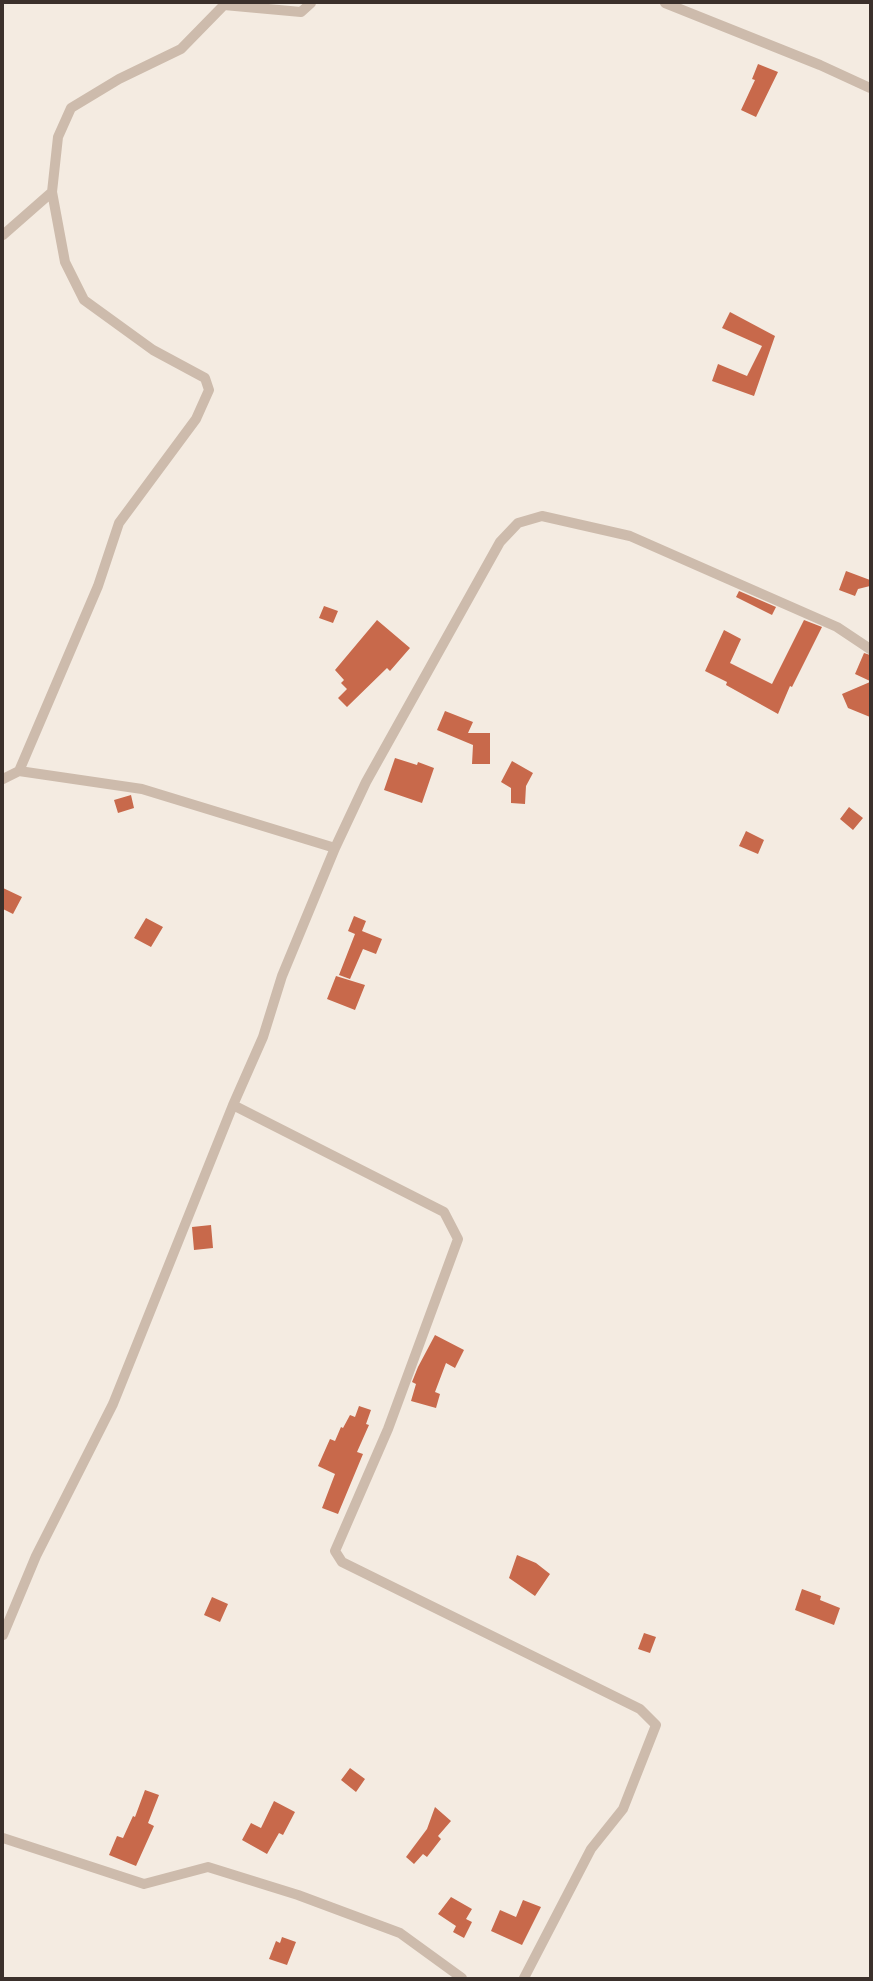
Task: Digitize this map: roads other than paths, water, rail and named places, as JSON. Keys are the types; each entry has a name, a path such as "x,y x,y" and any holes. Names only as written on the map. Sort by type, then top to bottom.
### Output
{"street":[{"path":"19,771 98,586 119,523 196,419 209,390 204,378 153,350 84,300 65,262 52,192 58,137 70,108 119,79 181,49 224,5 301,12 311,3"},
{"path":"665,3 820,65 870,88"},
{"path":"3,235 52,192"},
{"path":"3,1635 36,1556 113,1404 232,1105 262,1037 282,976 335,848 366,782 500,542 518,524 542,516 630,536 837,627 870,649"},
{"path":"3,779 19,771 142,789 335,848"},
{"path":"232,1105 444,1212 458,1239 388,1429 335,1551 342,1562 640,1709 656,1725 623,1809 591,1849 524,1978"},
{"path":"3,1838 144,1884 208,1867 298,1895 400,1932 462,1978"}]}
